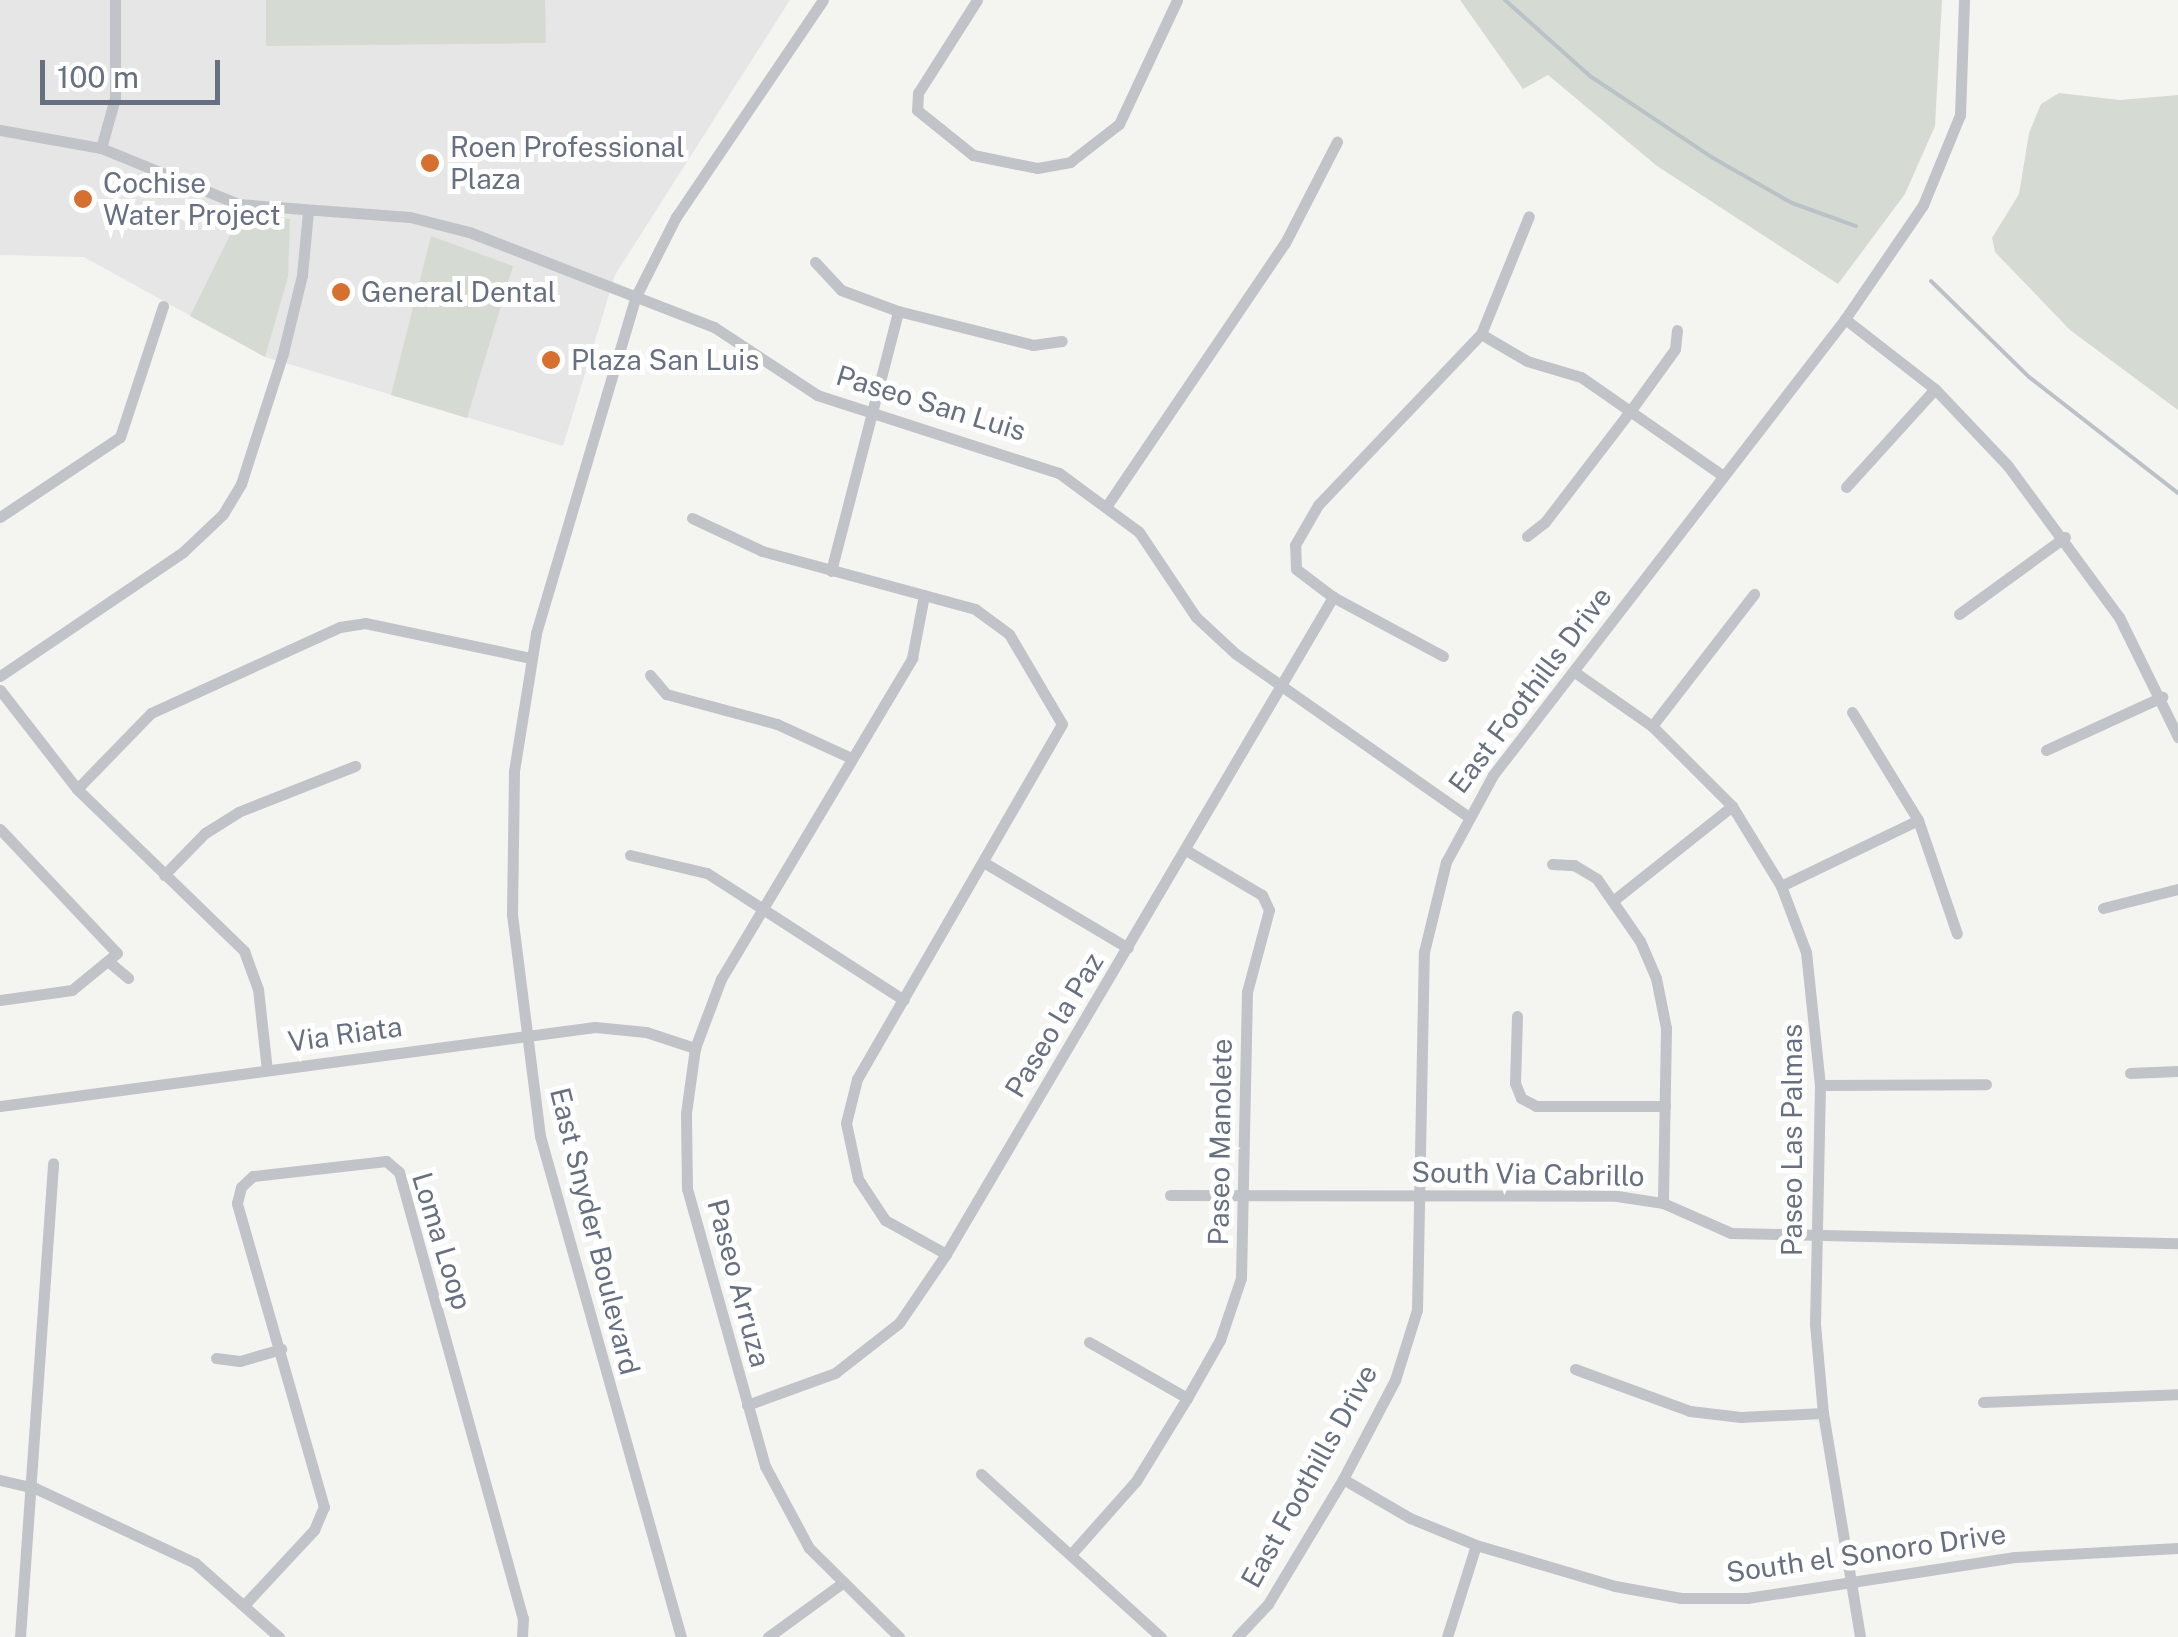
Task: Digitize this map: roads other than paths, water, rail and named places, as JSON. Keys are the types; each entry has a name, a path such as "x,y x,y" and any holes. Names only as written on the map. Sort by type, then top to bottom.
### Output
{"street":[{"path":"101,148 115,98 115,0"},
{"name":"East Snyder Boulevard","path":"681,1637 563,1230 524,1034 512,915 514,771 532,658 635,298 676,217 823,0"},
{"path":"977,0 918,93 917,110 973,154 1000,165 1070,162 1098,147 1120,124 1177,0"},
{"name":"East Foothills Drive","path":"1237,1637 1268,1604 1343,1479 1395,1380 1417,1310 1424,1196 1424,952 1430,911 1466,816 1845,319 1923,205 1950,152 1960,114 1964,0"},
{"name":"Paseo San Luis","path":"0,130 101,148 238,204 410,217 469,232 714,327 817,395 875,408 1017,455 1108,504 1138,532 1196,617 1282,687 1361,736 1466,816"},
{"path":"1108,504 1284,244 1337,142"},
{"path":"0,676 183,552 224,514 242,484 283,353 302,275 308,211"},
{"path":"1443,656 1333,597 1296,569 1293,556 1318,505 1481,334 1529,216"},
{"path":"814,262 841,290 898,311 1033,344 1062,341"},
{"path":"0,517 120,437 163,306"},
{"path":"831,572 898,311"},
{"path":"1845,319 1936,388 2064,537 2162,697 2178,738"},
{"path":"1527,536 1545,522 1631,410 1674,349 1677,330"},
{"path":"1481,334 1527,361 1581,377 1722,476"},
{"path":"1846,488 1936,388"},
{"path":"692,518 762,551 975,608 1009,634 1062,724 1059,738 857,1079 846,1123 858,1179 885,1220 946,1254"},
{"path":"1959,614 2064,537"},
{"path":"1652,726 1754,594"},
{"name":"Paseo Arruza","path":"899,1637 840,1584 785,1512 747,1404 688,1189 686,1113 695,1048 720,979 760,905 912,658 924,595"},
{"name":"Paseo la Paz","path":"747,1404 835,1373 866,1353 899,1323 946,1254 1333,597"},
{"path":"76,789 151,712 340,628 365,623 532,658"},
{"name":"Paseo Las Palmas","path":"1576,672 1652,726 1732,806 1781,886 1806,952 1820,1086 1817,1238 1823,1413 1860,1637"},
{"path":"650,675 666,694 777,724 851,758"},
{"path":"0,690 76,789 244,952 258,989 267,1070"},
{"path":"2046,750 2162,697"},
{"path":"1852,712 1918,820 1958,934"},
{"path":"164,876 205,833 238,812 355,766"},
{"path":"1614,900 1732,806"},
{"path":"1781,886 1918,820"},
{"path":"0,1000 72,990 118,953 1,831"},
{"name":"Paseo Manolete","path":"1073,1552 1136,1481 1187,1398 1220,1340 1241,1278 1248,1195 1247,992 1269,910 1262,894 1186,850"},
{"path":"630,854 706,873 904,1000"},
{"path":"986,862 1128,948"},
{"path":"1552,864 1574,865 1614,900 1656,978 1666,1028 1663,1202"},
{"path":"2103,908 2178,889"},
{"path":"110,962 128,978"},
{"path":"1517,1016 1514,1083 1521,1098 1536,1106 1666,1106"},
{"name":"Via Riata","path":"0,1106 595,1027 646,1032 695,1048"},
{"path":"2130,1073 2178,1072"},
{"path":"1820,1086 1986,1084"},
{"name":"Loma Loop","path":"246,1603 314,1530 324,1507 238,1203 241,1187 254,1176 386,1161 399,1172 523,1618 522,1637"},
{"path":"20,1637 36,1488 53,1163"},
{"name":"South Via Cabrillo","path":"1170,1195 1618,1196 1663,1202 1732,1233 1817,1238 2178,1242"},
{"path":"1089,1342 1187,1398"},
{"path":"216,1358 240,1361 281,1349"},
{"path":"1574,1369 1690,1411 1741,1418 1823,1413"},
{"path":"1983,1402 2178,1394"},
{"path":"982,1474 1073,1552 1161,1637"},
{"name":"South el Sonoro Drive","path":"1343,1479 1410,1518 1476,1545 1614,1586 1681,1598 1747,1598 2015,1557 2178,1548"},
{"path":"0,1480 36,1488 195,1563 246,1603 280,1637"},
{"path":"1447,1637 1476,1545"},
{"path":"768,1637 840,1584"}],"waterway":[{"path":"1505,0 1590,76 1713,158 1792,203 1856,226"},
{"path":"1931,281 2029,377 2178,493"}],"place":[{"name":"Roen Professional Plaza","path":"430,163"},
{"name":"Cochise Water Project","path":"83,199"},
{"name":"General Dental","path":"341,292"},
{"name":"Plaza San Luis","path":"551,360"}]}
